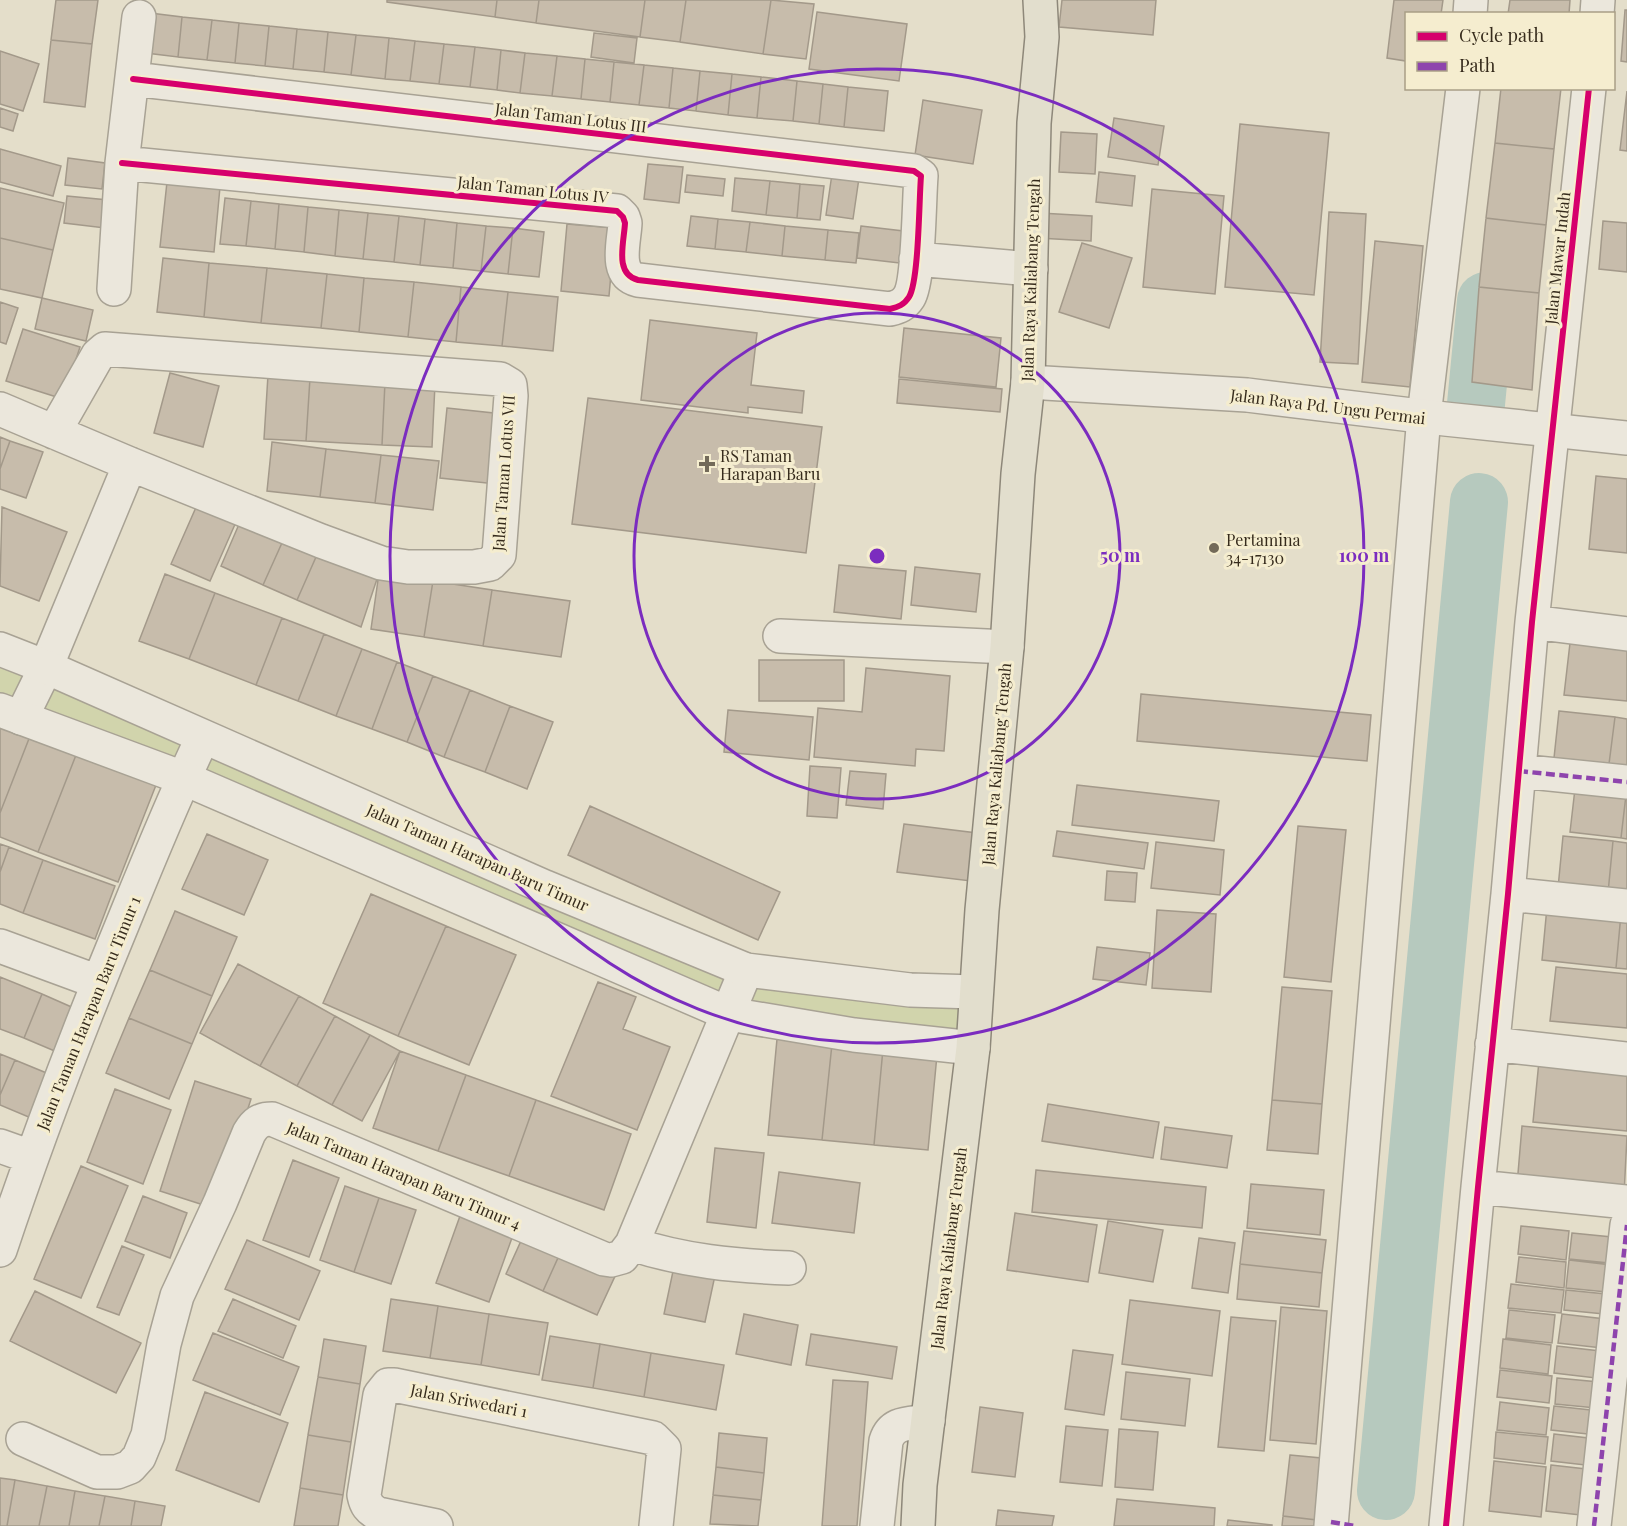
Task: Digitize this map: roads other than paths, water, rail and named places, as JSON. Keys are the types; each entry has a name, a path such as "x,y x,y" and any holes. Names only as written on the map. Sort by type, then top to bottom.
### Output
{"main road":[{"name":"Jalan Raya Kaliabang Tengah","path":"918,1526 920,1485 973,1048 975,992 1007,647 1018,474 1028,382 1034,123 1042,37 1040,0"}],"street":[{"path":"114,289 122,164 139,17"},
{"name":"Jalan Taman Lotus III","path":"133,79 914,171 921,176 916,259"},
{"path":"1330,1526 1463,90"},
{"name":"Jalan Mawar Indah","path":"1535,429 1589,90"},
{"name":"Jalan Taman Lotus IV","path":"122,164 617,211 625,223 622,266 624,273 638,280 890,309 904,304 911,295 916,259"},
{"path":"916,259 1031,269"},
{"name":"Jalan Taman Lotus VII","path":"0,409 54,432 130,464 381,563 408,567 474,567 490,564 499,555 511,396 510,385 501,379 105,349 98,355 54,432"},
{"name":"Jalan Raya Pd. Ungu Permai","path":"1028,382 1247,395 1434,418 1627,438"},
{"path":"1446,1526 1508,894 1532,622 1535,429"},
{"path":"1424,1526 1535,429"},
{"path":"130,464 46,667 10,714 183,778 729,1014 854,1035 973,1048"},
{"path":"1532,622 1627,634"},
{"path":"780,636 1007,647"},
{"name":"Jalan Taman Harapan Baru Timur","path":"0,650 46,667 545,887 746,970 910,990 975,992"},
{"name":"Jalan Taman Harapan Baru Timur 1","path":"0,1250 31,1157 98,982 183,778 203,737"},
{"path":"1519,771 1627,782"},
{"path":"1508,894 1627,906"},
{"path":"0,946 98,982"},
{"path":"746,970 632,1244 658,1253 729,1265 789,1268"},
{"path":"1492,1044 1627,1059"},
{"name":"Jalan Taman Harapan Baru Timur 4","path":"23,1438 97,1472 117,1472 130,1467 139,1457 148,1435 164,1344 177,1296 220,1203 249,1132 255,1123 264,1119 272,1119 604,1259 622,1257 632,1244"},
{"path":"0,1146 31,1157"},
{"path":"1478,1187 1627,1202"},
{"path":"1594,1526 1627,1225"},
{"name":"Jalan Sriwedari 1","path":"436,1526 378,1514 365,1502 364,1495 380,1395 388,1385 653,1438 664,1449 656,1526"},
{"path":"877,1526 888,1434 894,1427 928,1421"}],"waterway":[{"path":"1476,404 1486,301"},
{"path":"1386,1491 1479,502"}],"place":[{"name":"RS Taman Harapan Baru","path":"707,464"},
{"name":"Pertamina 34-17130","path":"1214,548"}]}
